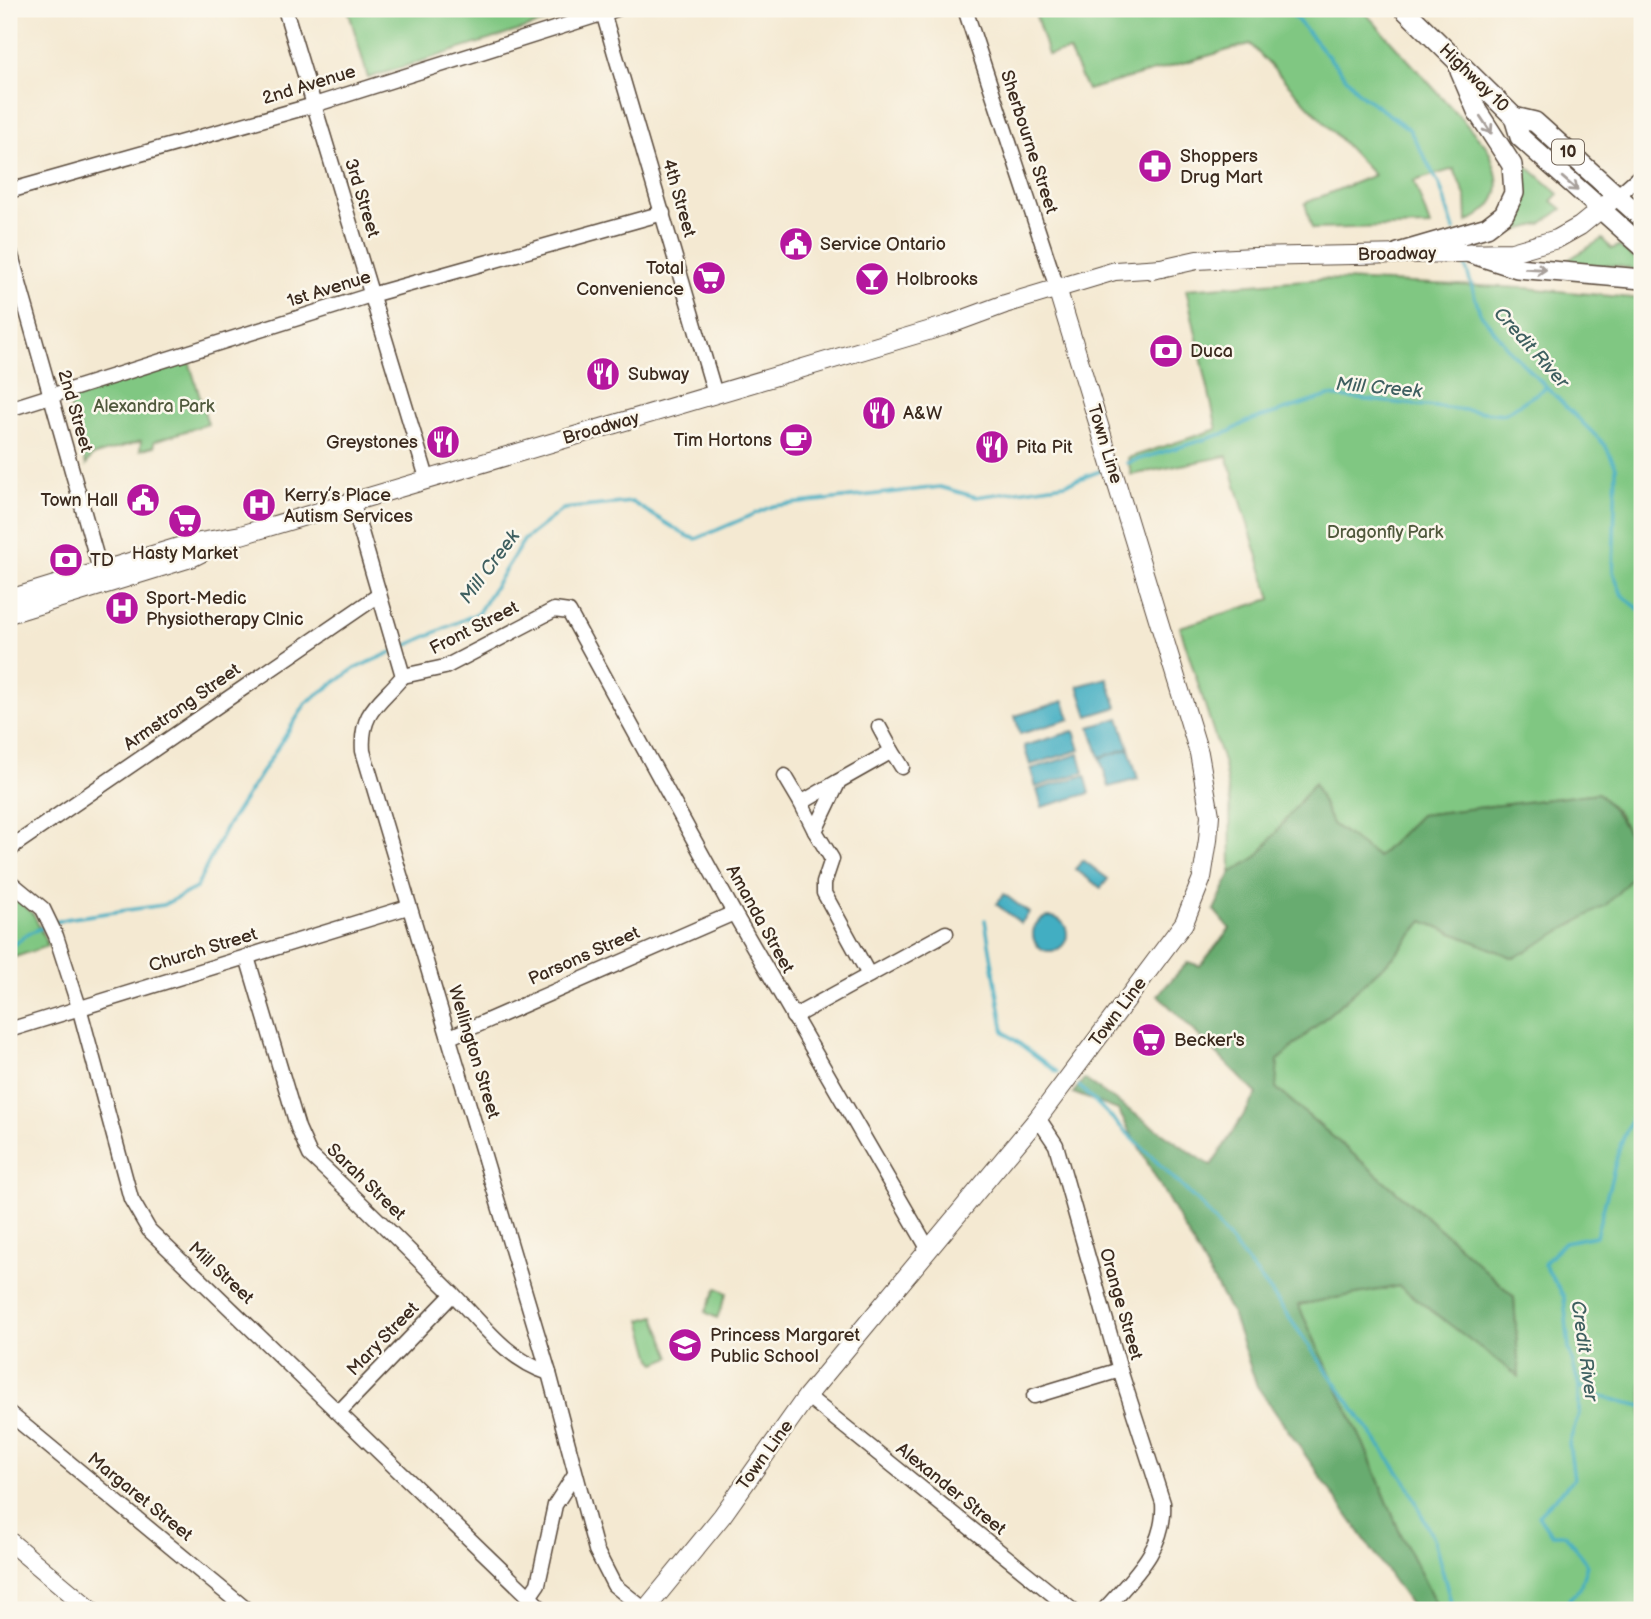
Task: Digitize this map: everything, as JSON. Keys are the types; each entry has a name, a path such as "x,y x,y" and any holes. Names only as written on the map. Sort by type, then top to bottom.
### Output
{"highway":[{"name":"Highway 10","path":"1404,9 1514,117 1520,137 1642,246"},
{"path":"1398,253 1458,244 1499,220 1514,193 1512,165 1477,111 1457,63"},
{"name":"Highway 10","path":"1514,117 1535,122 1642,218"},
{"path":"1458,244 1517,268 1642,279"}],"main road":[{"path":"1458,244 1512,252 1537,247 1557,239 1601,211 1617,196"},
{"name":"Broadway","path":"9,599 191,558 232,537 970,318 1008,312 1059,292 1197,260 1398,253"},
{"name":"Town Line","path":"645,1610 722,1516 807,1396 907,1272 929,1250 1038,1118 1184,923 1202,878 1210,815 1199,753 1059,292"},
{"name":"Broadway","path":"9,614 103,578"},
{"path":"9,1541 91,1610"}],"street":[{"name":"3rd Street","path":"285,9 426,478"},
{"name":"Sherbourne Street","path":"965,9 1059,292"},
{"name":"2nd Avenue","path":"9,191 314,105 607,10"},
{"name":"4th Street","path":"607,10 715,394"},
{"path":"1617,196 1642,174"},
{"name":"1st Avenue","path":"9,409 371,295 663,214"},
{"name":"2nd Street","path":"9,248 103,578"},
{"path":"352,501 403,676"},
{"name":"Armstrong Street","path":"9,852 16,844 379,595"},
{"name":"Front Street","path":"403,676 445,667 560,608"},
{"name":"Amanda Street","path":"560,608 572,615 734,913 929,1250"},
{"name":"Wellington Street","path":"403,676 372,707 362,742 408,907 450,1037 550,1373 596,1550 614,1585 645,1610"},
{"path":"879,727 902,767"},
{"path":"801,803 892,751"},
{"path":"785,776 832,859 824,883 824,893 869,975"},
{"path":"815,831 839,781"},
{"name":"Mill Street","path":"9,881 34,899 47,915 56,936 79,1007 131,1199 139,1215 159,1242 340,1411 543,1610"},
{"name":"Church Street","path":"9,1030 408,907"},
{"name":"Parsons Street","path":"450,1037 734,913"},
{"path":"793,1017 946,933"},
{"name":"Sarah Street","path":"247,957 306,1149 500,1344 534,1368 550,1373"},
{"name":"Orange Street","path":"1038,1118 1046,1125 1056,1145 1120,1370 1163,1503 1164,1518 1155,1548 1104,1610"},
{"name":"Mary Street","path":"340,1411 453,1294"},
{"path":"1034,1396 1120,1370"},
{"name":"Alexander Street","path":"807,1396 1072,1610"},
{"name":"Margaret Street","path":"9,1413 247,1610"},
{"path":"529,1597 538,1584 555,1505 575,1474"}],"green space":[{"path":"348,9 587,9 368,78"},
{"path":"1034,9 1362,9 1487,147 1498,181 1494,200 1488,208 1467,222 1466,198 1454,169 1414,181 1430,226 1312,229 1305,203 1374,175 1250,44 1087,90 1069,51 1048,55"},
{"path":"1519,159 1559,194 1552,201 1562,209 1541,224 1488,238 1506,225 1517,211 1523,185"},
{"path":"1602,239 1612,249 1619,246 1642,265 1642,271 1618,266 1563,263"},
{"name":"Dragonfly Park","path":"1319,279 1526,288 1642,299 1642,1610 1439,1610 1400,1533 1364,1445 1298,1305 1399,1286 1519,1376 1514,1297 1446,1234 1275,1087 1278,1060 1395,955 1423,921 1514,958 1637,854 1619,814 1598,793 1420,815 1378,857 1332,824 1314,784 1258,856 1231,873 1230,803 1224,765 1180,627 1271,599 1227,456 1131,475 1128,458 1217,429 1186,289"},
{"name":"Alexandra Park","path":"189,361 208,424 154,441 155,446 140,450 141,441 92,456 86,465 70,405 73,397"},
{"path":"1314,783 1332,824 1378,857 1420,815 1598,793 1614,810 1626,829 1637,860 1638,872 1606,905 1514,958 1423,921 1395,955 1278,1060 1276,1088 1446,1234 1514,1297 1519,1377 1399,1286 1298,1305 1364,1445 1400,1533 1439,1610 1414,1610 1257,1386 1232,1314 1118,1110 1073,1093 1084,1079 1211,1166 1257,1094 1158,995 1188,962 1200,966 1230,929 1214,910 1231,873 1258,856"},
{"path":"9,892 34,915 48,946 9,959"},
{"path":"717,1288 727,1293 717,1318 705,1312"},
{"path":"655,1316 671,1357 656,1363 652,1359 641,1320"}],"water":[{"path":"1107,678 1117,707 1088,716 1078,686"},
{"path":"1064,701 1070,719 1020,734 1015,716"},
{"path":"1119,718 1129,748 1100,757 1090,727"},
{"path":"1074,731 1080,750 1030,765 1024,746"},
{"path":"1129,749 1138,779 1109,787 1100,758"},
{"path":"1079,754 1084,772 1036,787 1031,769"},
{"path":"1085,775 1090,793 1042,807 1037,790"},
{"path":"1083,860 1108,879 1101,888 1075,869"},
{"path":"1004,894 1029,913 1021,923 996,904"},
{"path":"1050,917 1062,922 1067,934 1062,946 1050,951 1038,946 1033,934 1038,922"}],"waterway":[{"name":"Credit River","path":"1288,9 1360,94 1409,129 1440,186 1454,230"},
{"name":"Credit River","path":"1463,258 1480,313 1512,353 1605,445 1616,467 1613,572 1622,595 1642,612"},
{"name":"Mill Creek","path":"1127,463 1229,432 1246,422 1329,396 1504,414 1547,387"},
{"name":"Mill Creek","path":"399,649 478,613 524,540 563,509 632,502 696,539 773,506 940,487 976,497 1065,484 1103,470"},
{"name":"Mill Creek","path":"53,923 163,905 196,888 225,829 307,702 354,669 392,652"},
{"path":"985,920 1004,1032 1057,1072"},
{"name":"Mill Creek","path":"9,948 29,933 46,926"},
{"path":"1079,1086 1204,1208 1271,1292 1408,1485 1435,1543 1453,1610"},
{"name":"Credit River","path":"1575,1610 1569,1599 1580,1588 1587,1564 1565,1534 1551,1534 1538,1515 1574,1479 1569,1443 1579,1414 1579,1386 1569,1349 1564,1297 1544,1264 1564,1242 1596,1236 1620,1146 1642,1094"},
{"path":"1579,1386 1602,1397 1642,1406"}],"place":[{"name":"Shoppers Drug Mart","path":"1155,166"},
{"name":"Service Ontario","path":"796,244"},
{"name":"Total Convenience","path":"709,278"},
{"name":"Holbrooks","path":"872,279"},
{"name":"Duca","path":"1166,351"},
{"name":"Subway","path":"603,374"},
{"name":"A&W","path":"879,413"},
{"name":"Tim Hortons","path":"796,440"},
{"name":"Greystones","path":"443,442"},
{"name":"Pita Pit","path":"992,447"},
{"name":"Town Hall","path":"143,500"},
{"name":"Kerry’s Place Autism Services","path":"259,505"},
{"name":"Hasty Market","path":"185,521"},
{"name":"TD","path":"66,560"},
{"name":"Sport-Medic Physiotherapy Clnic","path":"122,608"},
{"name":"Becker's","path":"1149,1040"},
{"name":"Princess Margaret Public School","path":"685,1345"}]}
